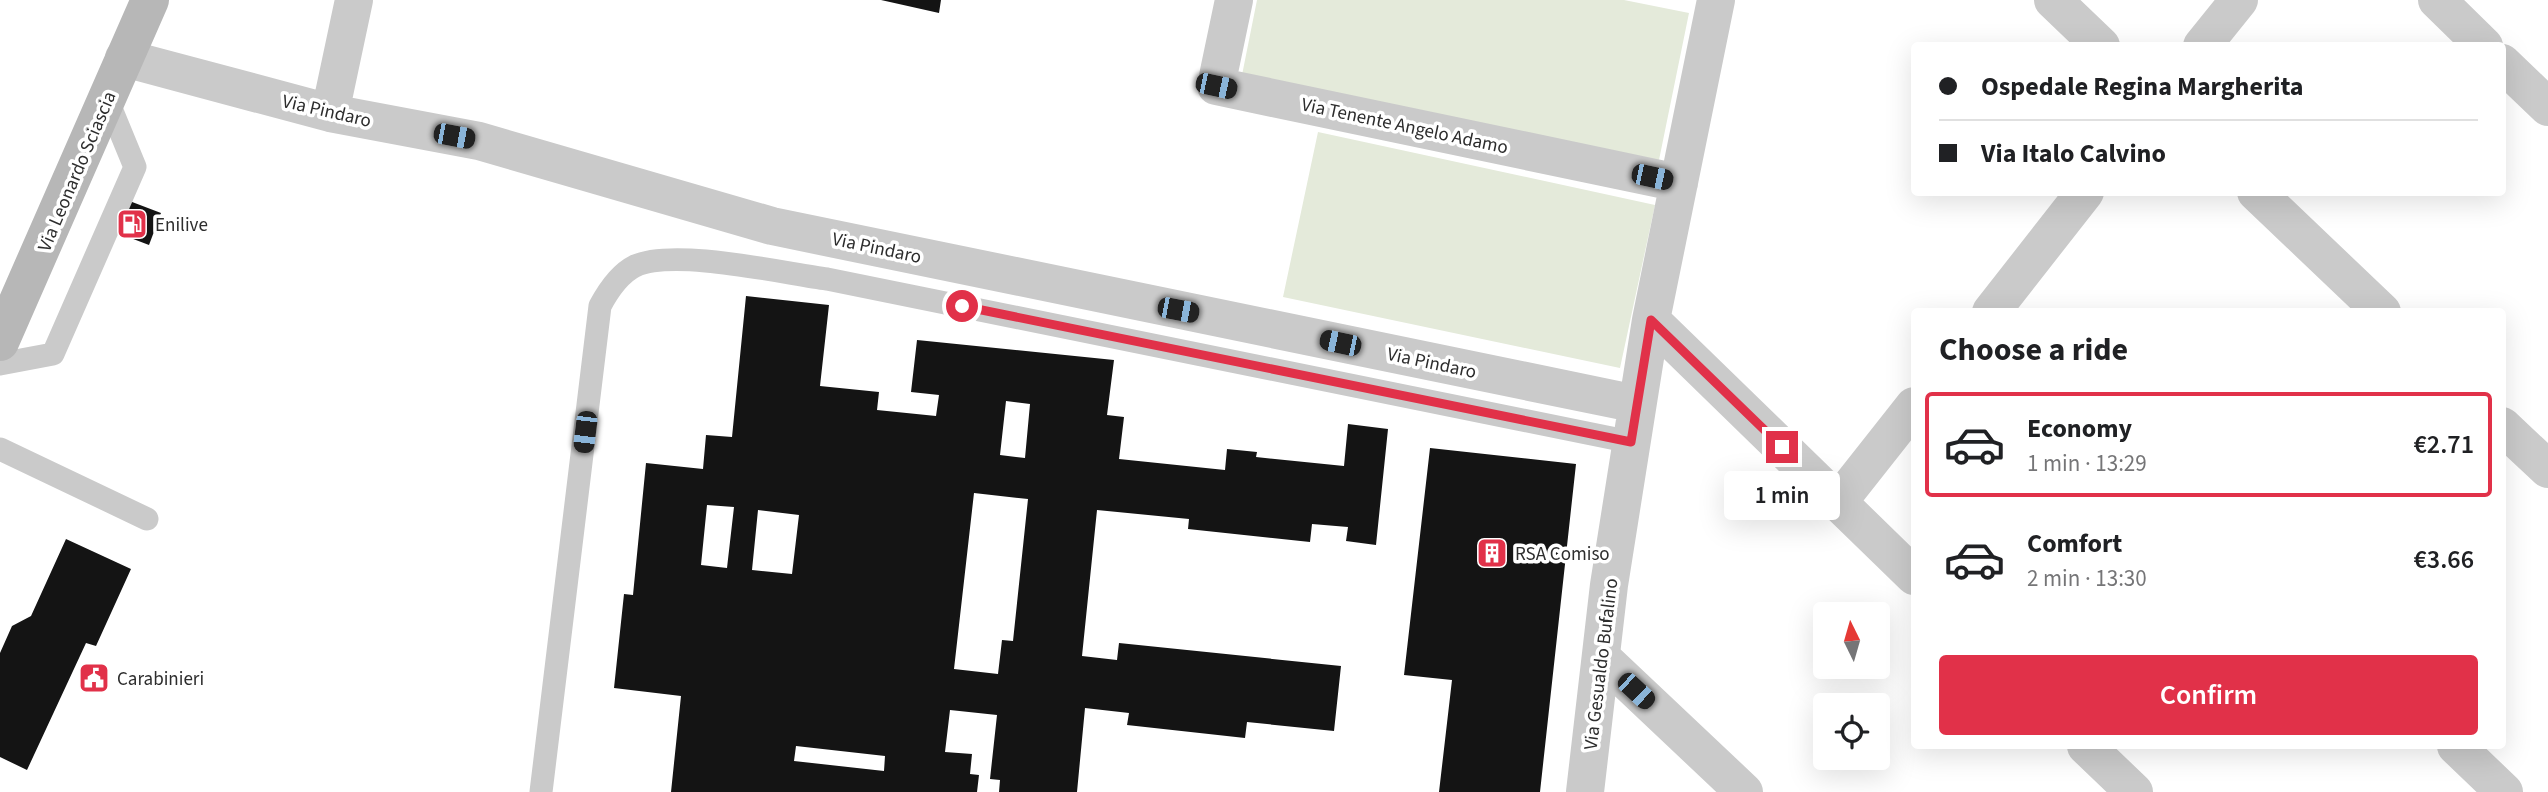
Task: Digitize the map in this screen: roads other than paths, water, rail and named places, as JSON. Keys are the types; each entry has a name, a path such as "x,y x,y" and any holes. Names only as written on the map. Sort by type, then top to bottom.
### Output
{"main road":[{"name":"Via Leonardo Sciascia","path":"0,342 150,0"}],"street":[{"path":"330,113 354,0"},
{"name":"Via Tenente Angelo Adamo","path":"1234,0 1216,86 1679,183"},
{"name":"Via Gesualdo Bufalino","path":"1586,792 1609,584 1637,404 1651,320 1716,0"},
{"path":"2053,0 2097,42"},
{"path":"2205,42 2239,0"},
{"path":"2437,0 2480,42"},
{"name":"Via Pindaro","path":"124,58 330,113 479,141 772,226 1637,404"},
{"path":"2506,67 2548,107"},
{"path":"1998,308 2082,196"},
{"path":"2260,196 2378,308"},
{"path":"1651,320 1911,573"},
{"path":"1839,501 1911,411"},
{"path":"2506,430 2548,469"},
{"path":"1601,657 1744,792"},
{"path":"2090,749 2134,792"},
{"path":"2459,749 2497,789"}],"lane":[{"path":"0,364 53,354 135,167 107,99"},
{"path":"541,792 600,306 611,286 634,266 662,259 693,259 827,279 1631,442"},
{"path":"0,449 146,519"}],"place":[{"name":"Enilive","path":"132,224"},
{"name":"RSA Comiso","path":"1492,553"},
{"name":"Carabinieri","path":"94,678"}]}
